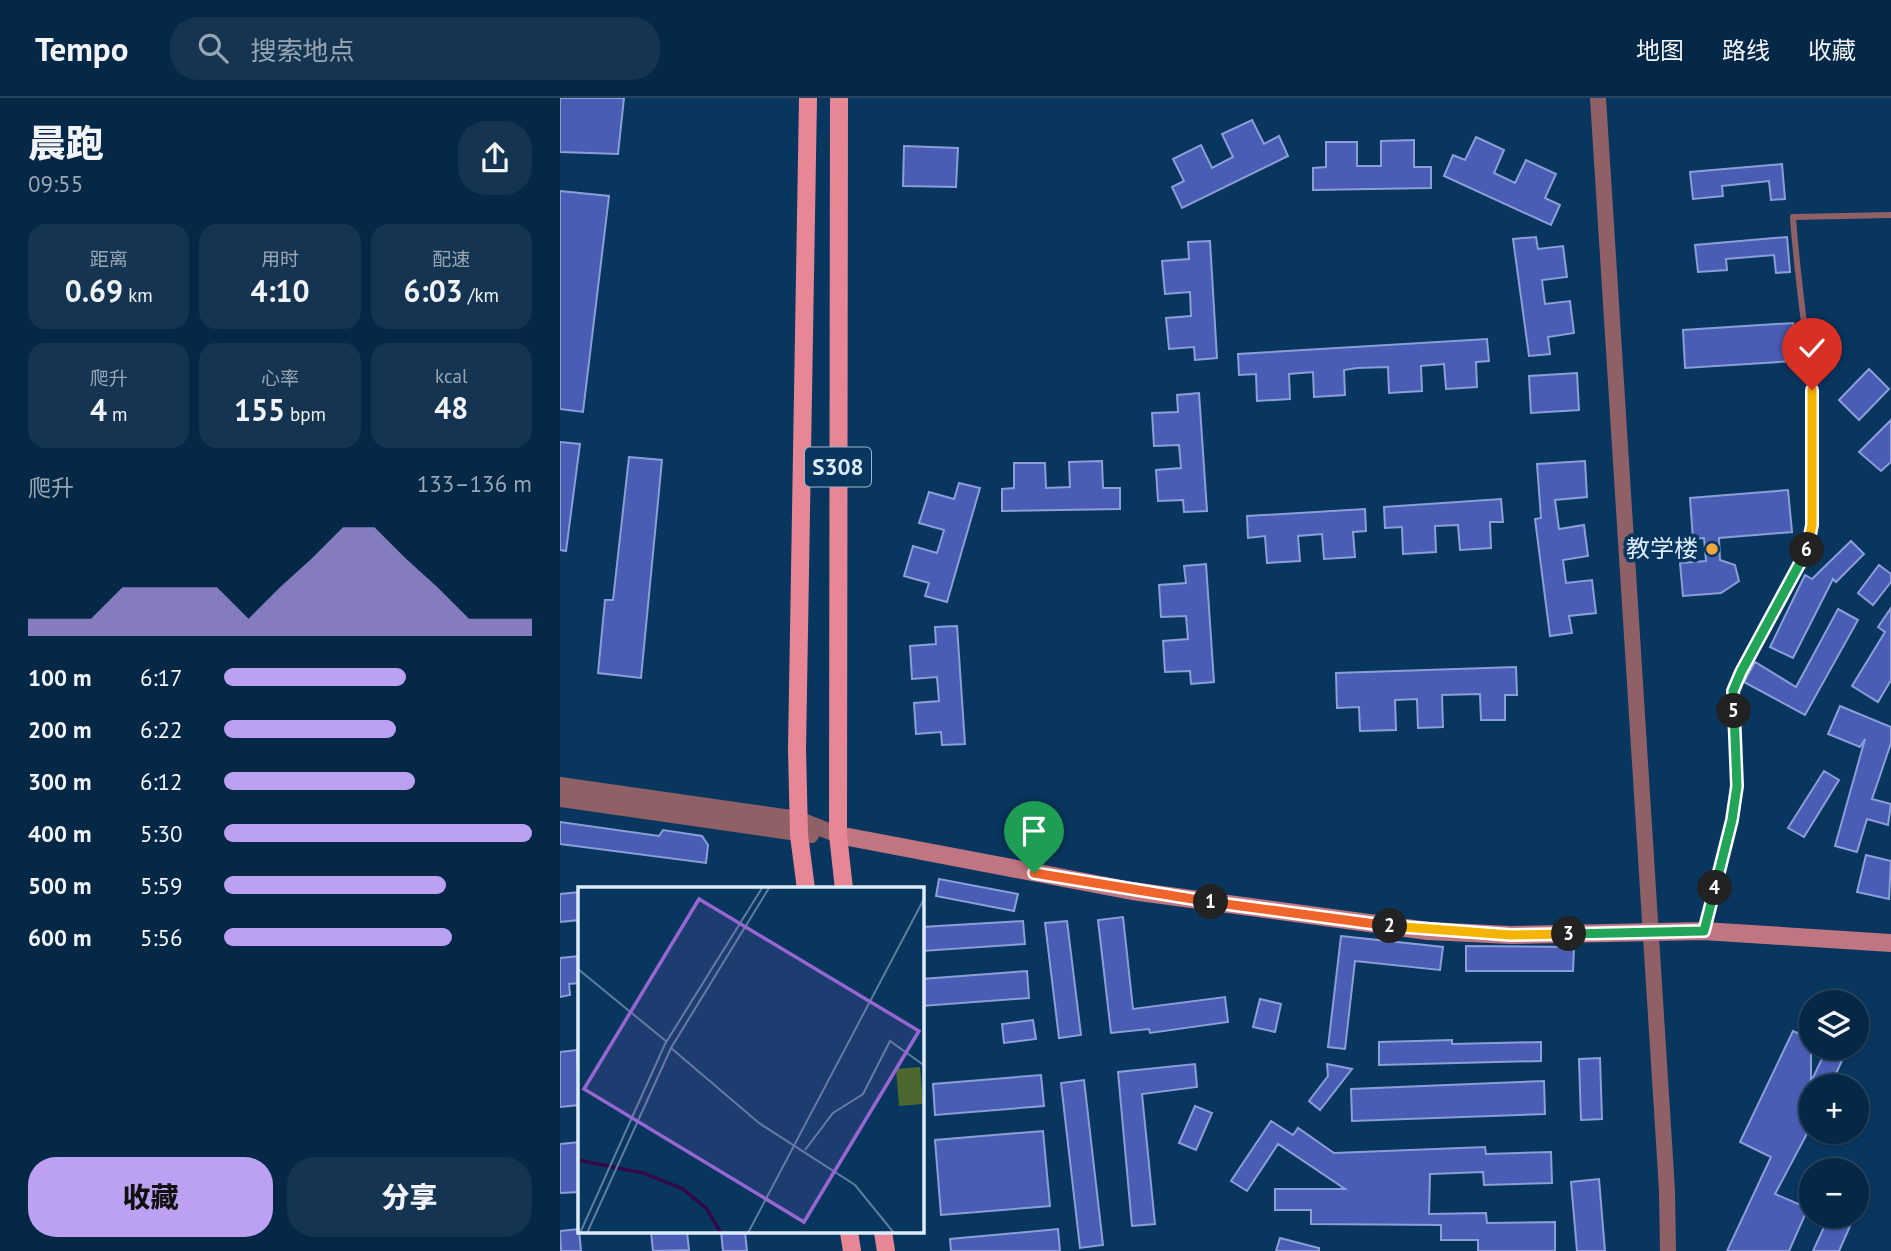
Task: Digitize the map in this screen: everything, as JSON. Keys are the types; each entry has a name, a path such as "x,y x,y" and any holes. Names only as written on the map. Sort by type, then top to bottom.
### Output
{"main road":[{"name":"S308","path":"806,887 799,827 808,98"},
{"name":"S308","path":"839,98 838,835 844,887"},
{"path":"838,835 1132,891 1428,931 1511,935 1704,931 1891,943"}],"street":[{"path":"1598,98 1651,932 1668,1251"},
{"path":"560,785 838,835"},
{"path":"560,799 799,827"}],"lane":[{"path":"1704,931 1732,820 1737,786 1733,691 1807,551 1812,525 1812,390 1797,281 1793,217 1891,215"}],"building":[{"path":"560,98 624,98 618,154 560,152"},
{"path":"1252,120 1264,144 1279,136 1288,156 1182,208 1172,187 1184,181 1173,159 1201,145 1212,168 1233,157 1222,134"},
{"path":"1476,137 1504,150 1494,173 1515,183 1526,160 1556,174 1545,198 1560,205 1551,225 1444,176 1453,155 1465,160"},
{"path":"1414,140 1414,167 1431,167 1431,188 1313,190 1313,168 1326,167 1326,142 1357,142 1357,166 1381,166 1381,141"},
{"path":"904,146 958,148 956,187 903,186"},
{"path":"1782,164 1785,199 1771,200 1769,181 1722,186 1723,196 1693,199 1690,172"},
{"path":"560,191 609,196 583,412 560,409"},
{"path":"1536,237 1538,249 1563,246 1567,277 1542,280 1545,304 1570,301 1574,333 1548,337 1550,354 1529,356 1513,239"},
{"path":"1787,237 1790,272 1776,273 1774,255 1726,259 1727,270 1698,272 1695,245"},
{"path":"1210,241 1217,358 1195,360 1194,347 1169,349 1166,318 1191,316 1190,292 1165,294 1162,261 1189,259 1188,242"},
{"path":"1793,323 1795,361 1685,368 1683,330"},
{"path":"1487,339 1489,361 1476,362 1477,387 1446,389 1444,364 1421,366 1422,391 1389,393 1388,367 1357,368 1344,370 1345,395 1314,397 1313,372 1289,374 1290,399 1257,401 1256,374 1239,375 1238,354"},
{"path":"1869,369 1889,389 1859,420 1839,400"},
{"path":"1577,373 1579,410 1531,413 1529,376"},
{"path":"1199,393 1207,511 1184,512 1183,500 1158,501 1156,470 1181,468 1179,445 1154,446 1152,413 1178,412 1177,395"},
{"path":"1891,420 1891,462 1881,471 1859,452"},
{"path":"560,442 580,444 566,551 560,550"},
{"path":"629,457 662,460 641,678 598,673 605,600 613,600"},
{"path":"1102,461 1103,488 1120,488 1120,509 1002,511 1002,489 1014,488 1014,463 1045,463 1046,488 1070,487 1069,462"},
{"path":"1585,461 1587,497 1555,500 1559,529 1584,525 1588,556 1563,560 1566,583 1592,580 1596,613 1569,616 1572,633 1550,636 1535,519 1541,518 1537,464"},
{"path":"959,483 980,488 947,602 925,596 929,583 904,576 913,546 937,553 944,530 919,523 929,492 954,499"},
{"name":"教学楼","path":"1788,490 1792,532 1719,538 1720,560 1735,565 1739,581 1721,593 1683,596 1680,563 1706,561 1704,538 1693,539 1690,498"},
{"path":"1501,499 1503,522 1490,522 1491,548 1460,550 1458,525 1435,526 1436,552 1403,554 1402,527 1385,528 1384,507"},
{"path":"1365,509 1366,531 1353,532 1355,557 1324,559 1322,534 1298,536 1300,561 1267,563 1265,536 1248,538 1247,516"},
{"path":"1851,541 1864,554 1836,582 1833,579 1793,658 1770,647 1805,575 1812,579"},
{"path":"1206,564 1214,682 1191,684 1190,671 1165,672 1163,641 1188,639 1186,616 1161,617 1159,585 1186,583 1184,566"},
{"path":"1879,565 1891,574 1891,582 1873,605 1858,593"},
{"path":"1891,608 1891,680 1878,702 1852,686 1885,632 1878,627"},
{"path":"1838,609 1858,620 1805,715 1744,682 1755,662 1796,687"},
{"path":"957,626 965,744 942,745 941,732 916,734 914,703 939,701 937,677 912,679 910,646 936,644 935,627"},
{"path":"1516,667 1517,695 1505,695 1505,720 1481,720 1480,694 1442,695 1443,727 1418,728 1417,699 1395,700 1396,730 1360,731 1359,707 1337,708 1336,673"},
{"path":"1840,706 1891,727 1891,743 1872,799 1891,804 1888,825 1867,819 1857,852 1835,846 1865,739 1860,747 1828,734"},
{"path":"1824,771 1839,780 1804,837 1788,828"},
{"path":"560,822 659,836 663,830 702,836 708,845 706,863 560,844"},
{"path":"1866,855 1891,861 1889,899 1857,892"},
{"path":"939,879 1018,894 1014,911 936,896"},
{"path":"578,892 578,920 560,922 560,894"},
{"path":"1123,917 1133,1009 1225,997 1228,1022 1150,1033 1149,1029 1111,1033 1098,920"},
{"path":"1023,921 1025,944 924,951 924,927"},
{"path":"1067,921 1081,1035 1059,1038 1045,923"},
{"path":"1341,936 1443,947 1440,970 1355,961 1345,1049 1328,1047"},
{"path":"1466,946 1574,947 1573,971 1466,971"},
{"path":"578,956 578,983 569,984 570,995 560,997 560,958"},
{"path":"1027,971 1029,998 924,1006 924,979"},
{"path":"1260,999 1281,1004 1275,1032 1253,1027"},
{"path":"1033,1020 1036,1039 1004,1043 1002,1024"},
{"path":"1793,1031 1799,1034 1799,1060 1811,1060 1811,1074 1799,1074 1799,1144 1801,1144 1775,1194 1799,1204 1799,1228 1789,1251 1727,1251 1771,1157 1740,1142"},
{"path":"1452,1040 1452,1044 1541,1042 1541,1061 1379,1065 1379,1042"},
{"path":"577,1050 578,1105 560,1107 560,1052"},
{"path":"1600,1058 1602,1119 1581,1120 1579,1059"},
{"path":"1821,1060 1842,1060 1836,1074 1815,1074"},
{"path":"1195,1064 1197,1087 1142,1094 1155,1224 1132,1226 1118,1072"},
{"path":"1327,1064 1352,1069 1320,1110 1309,1101 1328,1076"},
{"path":"1041,1075 1044,1106 935,1115 933,1084"},
{"path":"1084,1080 1103,1245 1080,1248 1061,1083"},
{"path":"1544,1081 1545,1114 1352,1121 1351,1089"},
{"path":"1195,1106 1212,1113 1196,1150 1179,1143"},
{"path":"1271,1121 1293,1135 1298,1128 1334,1153 1485,1147 1486,1154 1551,1152 1552,1183 1484,1185 1483,1172 1430,1174 1429,1214 1486,1213 1487,1223 1555,1222 1555,1251 1478,1251 1478,1240 1441,1240 1441,1225 1311,1224 1311,1210 1275,1210 1275,1189 1345,1189 1278,1144 1247,1191 1231,1181"},
{"path":"1043,1131 1050,1206 941,1215 935,1140"},
{"path":"578,1142 578,1192 560,1193 560,1144"},
{"path":"1599,1179 1605,1251 1577,1251 1571,1182"},
{"path":"1824,1228 1849,1228 1839,1251 1813,1251"},
{"path":"578,1229 581,1251 561,1251 560,1231"},
{"path":"1058,1229 1060,1251 951,1251 950,1239"},
{"path":"651,1234 687,1234 689,1250 653,1251"},
{"path":"721,1234 745,1234 747,1251 723,1251"},
{"path":"1280,1238 1319,1248 1319,1251 1276,1251"}],"place":[{"name":"教学楼","path":"1712,549"}],"route":[{"path":"1034,873 1132,891 1428,931 1511,935 1704,931 1732,820 1737,786 1733,691 1807,551 1812,525 1812,390"}]}
